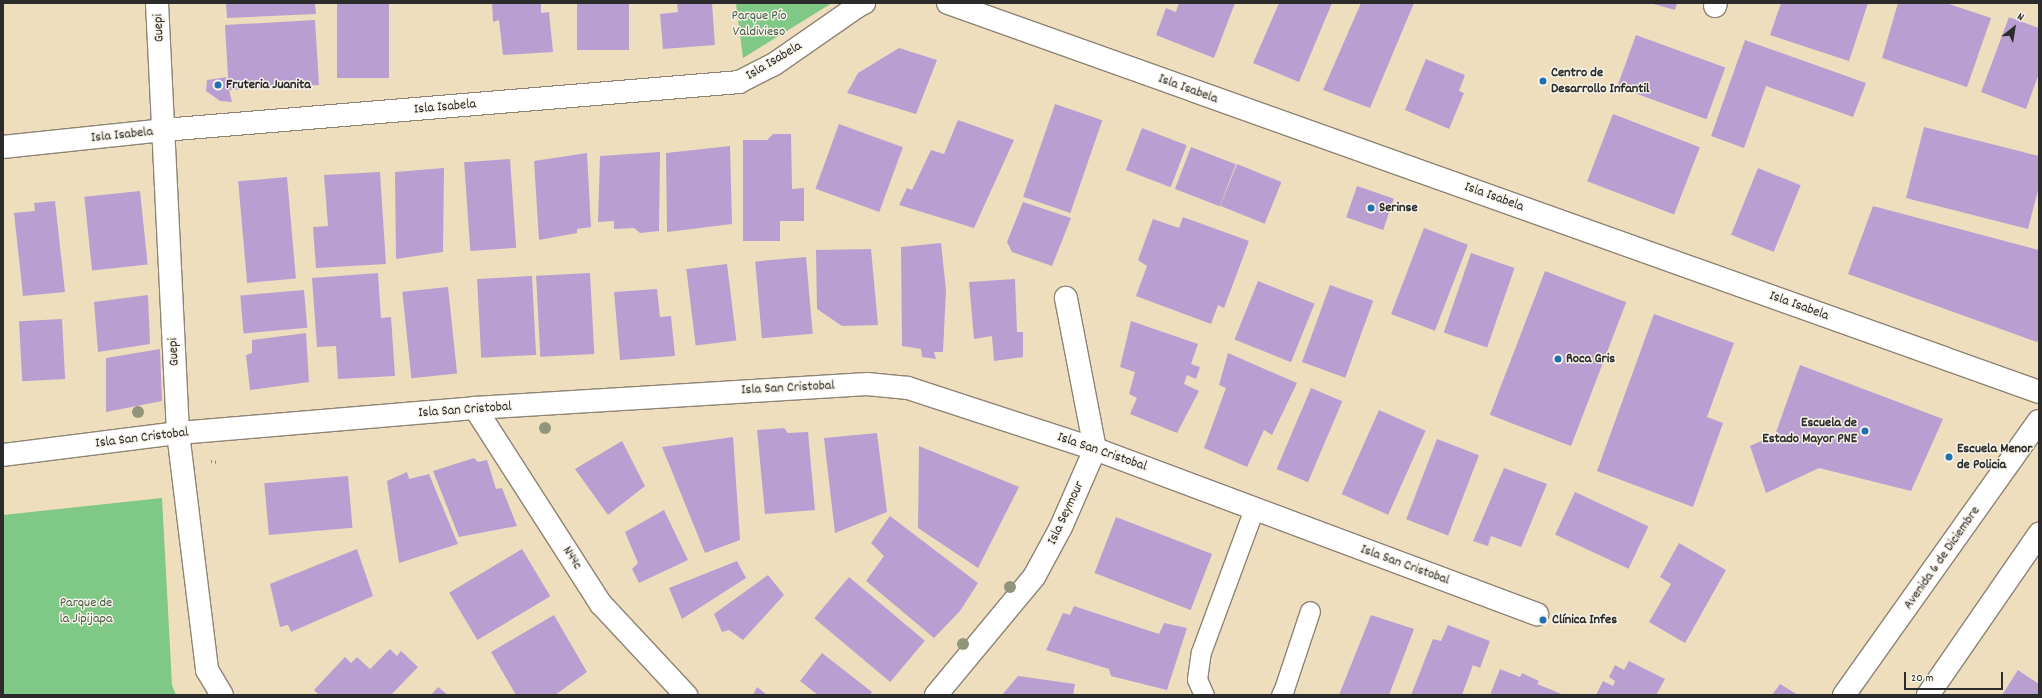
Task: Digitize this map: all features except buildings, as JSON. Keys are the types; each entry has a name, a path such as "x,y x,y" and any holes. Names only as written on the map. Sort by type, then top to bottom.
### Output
{"street":[{"name":"Guepi","path":"157,3 178,433 207,670 222,695"},
{"name":"Isla Isabela","path":"3,148 164,130 739,82 773,65 864,3"},
{"name":"Isla Isabela","path":"948,3 2039,392"},
{"path":"1066,298 1095,449"},
{"name":"Isla San Cristobal","path":"3,455 178,433 475,408 867,384 908,388 1095,449 1537,614"},
{"name":"N44c","path":"475,408 601,604 686,695"},
{"name":"Avenida 6 de Diciembre","path":"1844,695 2039,421"},
{"name":"Isla Seymour","path":"936,695 1034,577 1061,527 1095,449"},
{"path":"1928,695 2039,534"}],"lane":[{"path":"1204,695 1197,679 1201,652 1254,509"},
{"path":"1281,695 1310,611"}],"path":[{"path":"210,461 218,462"}],"green space":[{"name":"Parque Pío Valdivieso","path":"736,3 832,3 743,58"},
{"name":"Parque de la Jipijapa","path":"162,498 172,685 176,695 3,695 3,515"}],"place":[{"name":"Centro de Desarrollo Infantil","path":"1543,81"},
{"name":"Fruteria Juanita","path":"218,85"},
{"name":"Serinse","path":"1371,208"},
{"name":"Roca Gris","path":"1558,359"},
{"name":"Escuela de Estado Mayor PNE","path":"1865,431"},
{"name":"Escuela Menor de Policia","path":"1949,457"},
{"name":"Clínica Infes","path":"1543,620"}]}
